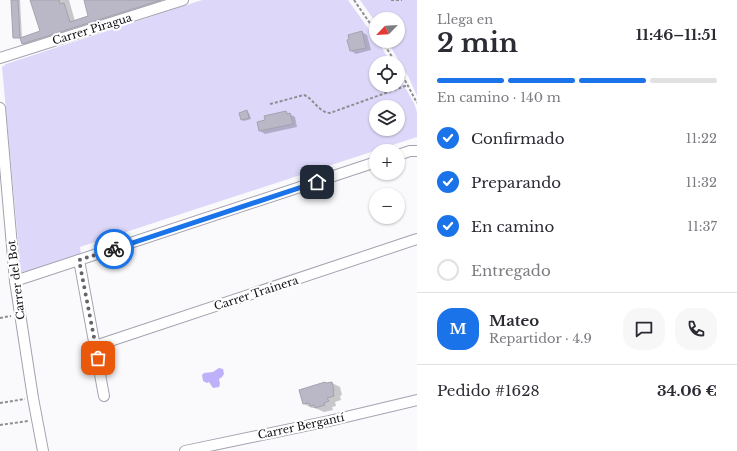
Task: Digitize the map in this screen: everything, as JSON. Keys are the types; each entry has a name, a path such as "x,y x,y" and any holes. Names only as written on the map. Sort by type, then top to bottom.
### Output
{"street":[{"name":"Carrer Piragua","path":"0,58 183,0"},
{"name":"Carrer del Bot","path":"0,108 15,281 33,398 43,451"},
{"path":"405,153 417,151"},
{"path":"15,281 369,164"},
{"name":"Carrer Trainera","path":"95,346 417,239"},
{"path":"79,260 104,396"},
{"name":"Carrer Bergantí","path":"185,451 417,400"}],"path":[{"path":"354,0 369,22"},
{"path":"391,0 402,0"},
{"path":"405,80 417,103"},
{"path":"270,104 304,95 323,112 330,113 408,85"},
{"path":"0,403 33,398"},
{"path":"0,425 37,419"}],"shaded area":[{"path":"202,0 348,0 369,29 369,48 382,48 387,56 369,56 369,92 405,92 405,87 414,103 417,112 417,137 396,144 369,144 369,153 80,247 81,254 21,273 2,67 6,64"},
{"path":"360,0 417,0 417,96 405,71 405,56 396,56 391,48 405,48 405,12 369,13"},
{"path":"219,368 223,369 224,374 219,379 219,387 213,388 209,382 207,383 203,381 202,375 204,373 213,372"}],"building":[{"path":"11,0 18,0 20,38 13,38"},
{"path":"30,0 59,0 60,4 64,3 70,22 88,16 84,0 161,0 22,44 20,38 40,31"},
{"path":"362,31 366,48 350,51 347,40 349,39 348,35"},
{"path":"247,110 249,118 241,120 239,113"},
{"path":"286,111 287,114 290,113 293,124 259,131 257,122 265,120 264,116"},
{"path":"325,382 332,382 334,396 327,398 329,401 324,403 325,405 315,408 314,405 310,406 309,403 303,404 299,390"}],"way so far":[{"path":"98,358 79,260 114,249"}],"route":[{"path":"114,249 317,182"}]}
